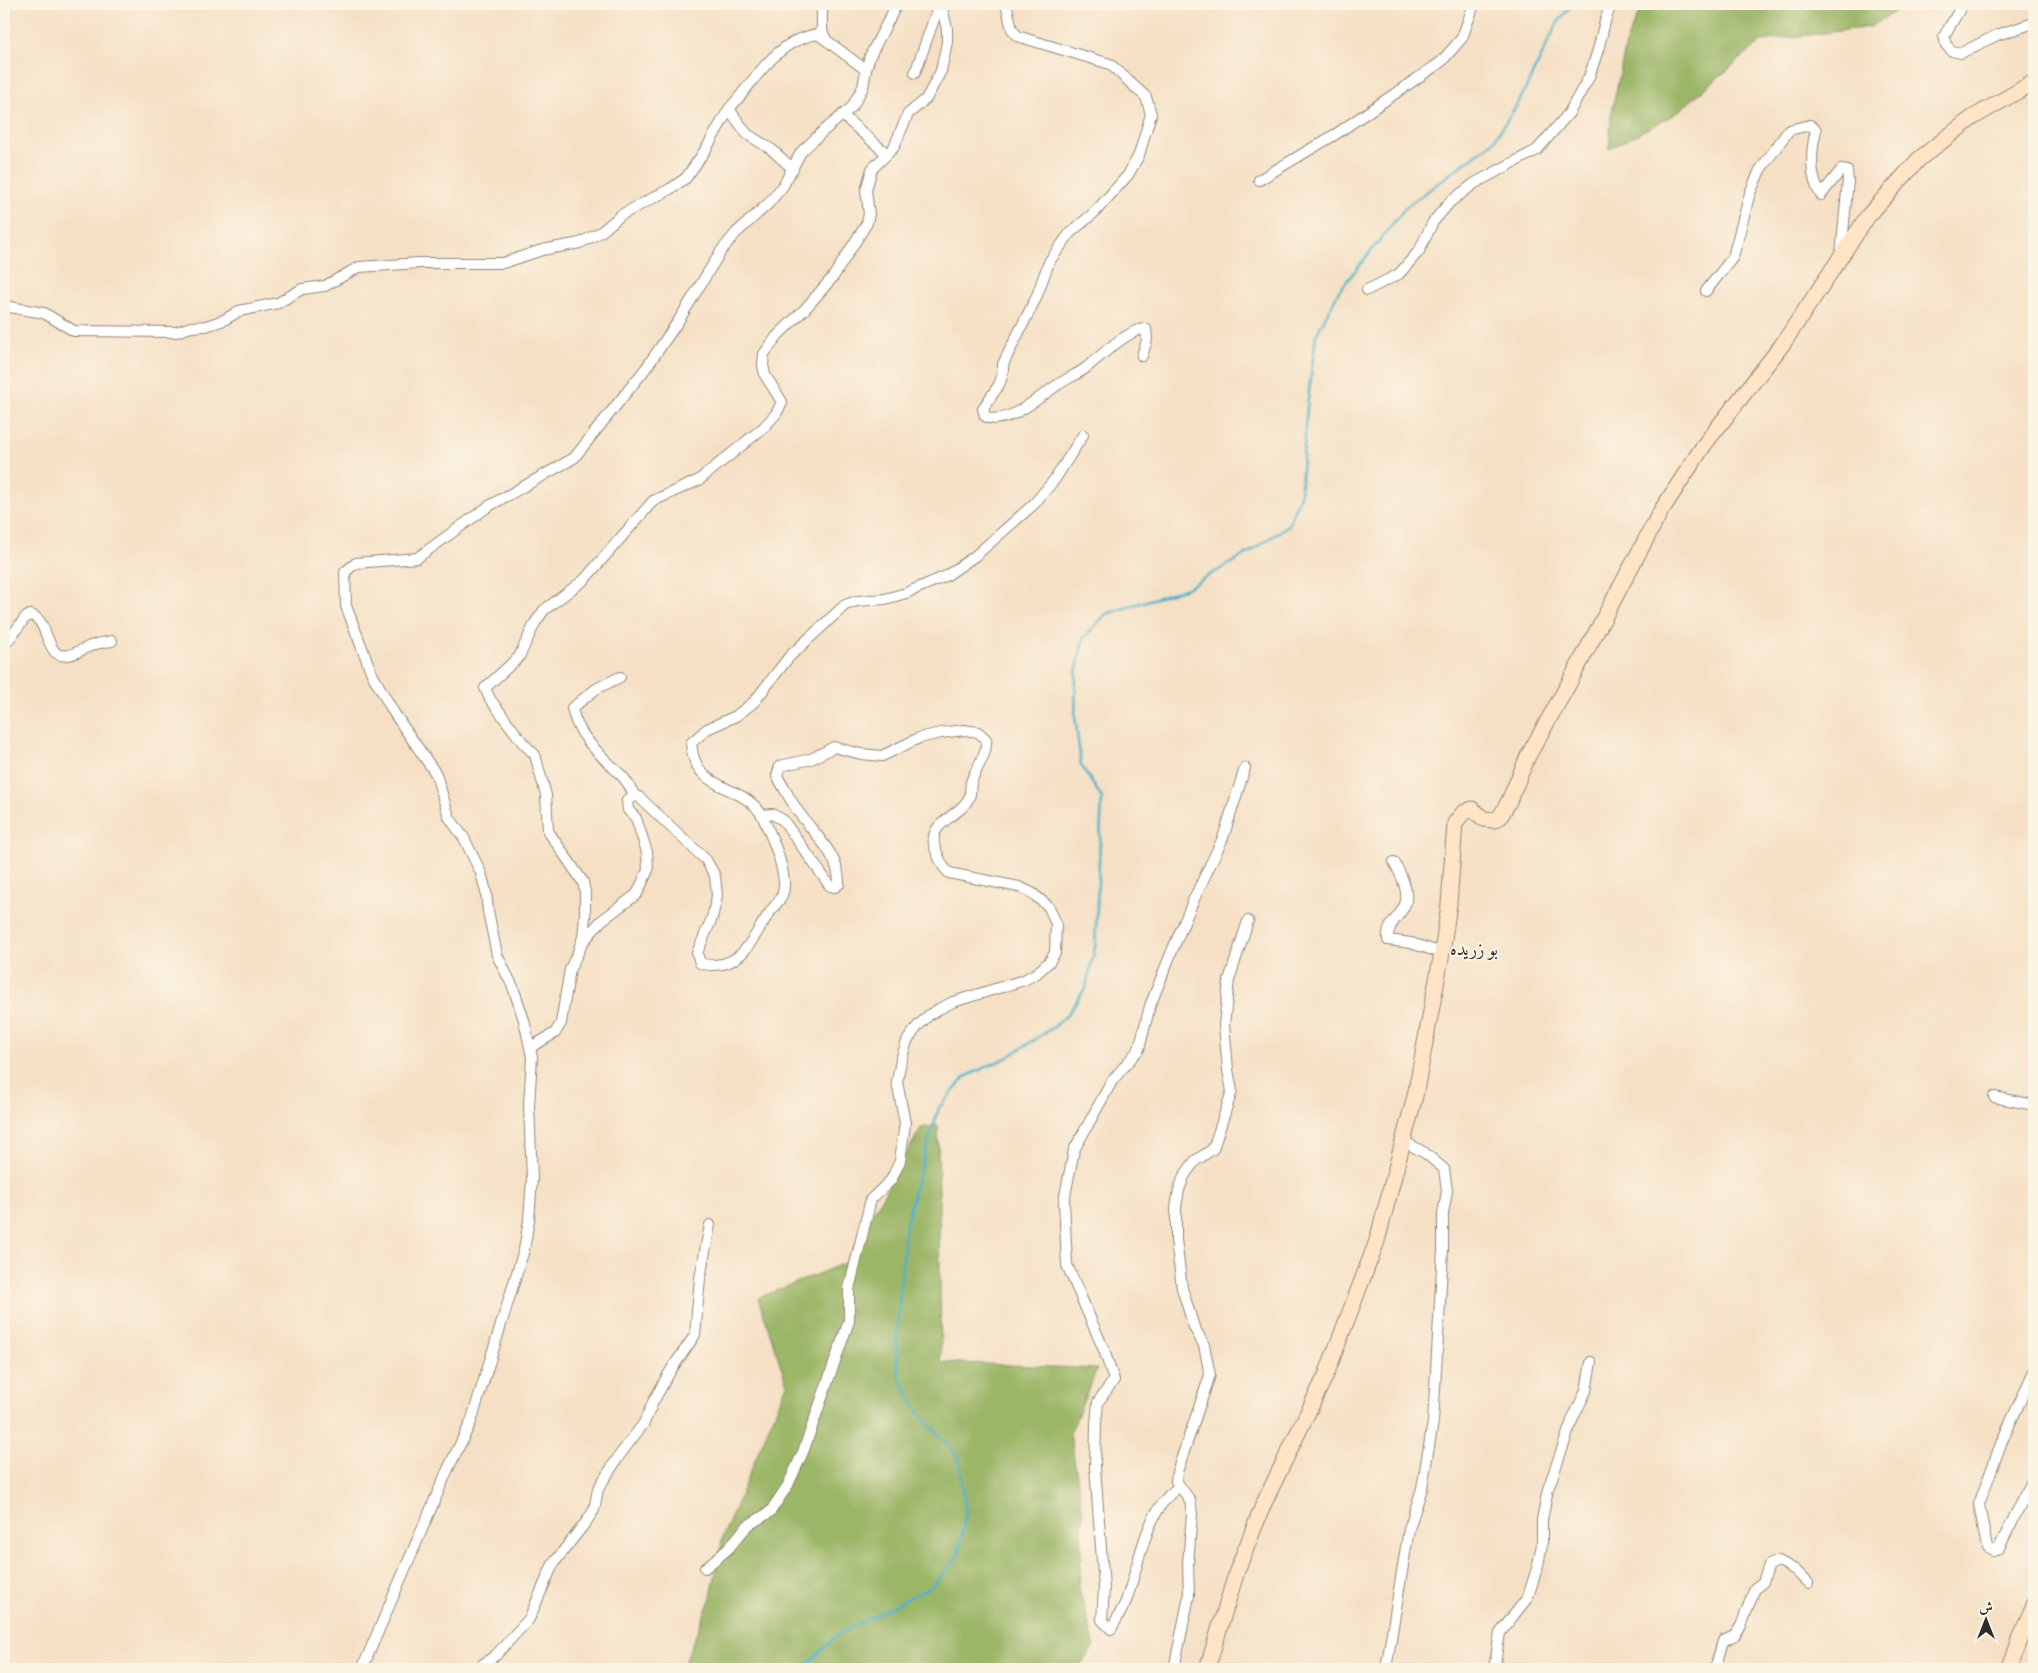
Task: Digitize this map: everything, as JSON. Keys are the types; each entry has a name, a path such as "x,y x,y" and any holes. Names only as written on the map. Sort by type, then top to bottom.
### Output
{"street":[{"path":"822,4 822,30 826,40"},
{"path":"362,1669 448,1470 471,1422 524,1250 529,1220 532,1179 529,1105 531,1047 513,987 497,955 481,873 468,846 450,817 436,774 394,713 372,674 346,606 345,572 356,563 417,558 489,506 574,458 646,368 679,320 721,250 736,233 768,204 783,186 801,152 852,107 863,87 870,56 897,4"},
{"path":"915,73 940,4"},
{"path":"578,952 583,937 585,917 583,882 548,831 546,795 535,755 523,743 490,699 485,688 519,657 535,623 544,610 590,573 653,501 699,480 763,428 780,410 782,405 780,399 763,370 764,354 777,336 805,309 833,277 867,223 869,214 866,190 872,169 894,147 908,114 926,99 941,71 947,42 947,29 940,4"},
{"path":"1007,4 1012,29 1017,36 1110,64 1146,97 1151,114 1139,156 1128,174 1094,212 1070,234 1048,262 1036,298 1003,364 1003,375 1000,384 983,409 985,416 996,419 1009,416 1077,374 1135,331 1146,329 1148,334 1142,356"},
{"path":"1259,180 1336,134 1441,62 1462,38 1474,4"},
{"path":"1367,290 1399,274 1419,251 1433,222 1450,202 1476,183 1537,150 1569,113 1590,77 1605,21 1612,4"},
{"path":"1963,4 1944,36 1946,45 1952,51 1961,53 1997,36 2034,23"},
{"path":"4,306 44,313 74,331 176,332 224,320 239,311 278,303 302,289 325,286 359,267 420,263 503,263 542,250 572,246 601,232 621,215 670,189 686,178 706,149 728,109 748,89 768,61 785,46 808,36 818,34 866,70"},
{"path":"1207,1669 1235,1578 1264,1503 1326,1375 1377,1240 1415,1096 1442,953 1455,823 1463,814 1472,810 1484,819 1494,820 1500,817 1509,801 1528,756 1661,511 1704,445 1782,344 1868,216 1919,159 1972,118 2034,82"},
{"path":"728,109 747,134 771,149 792,169"},
{"path":"842,115 887,154"},
{"path":"1706,291 1733,257 1750,193 1760,170 1789,130 1803,126 1810,125 1816,130 1812,166 1816,184 1821,195 1841,170 1847,171 1848,189 1841,256"},
{"path":"620,677 596,689 572,708 574,717 585,736 604,760 624,778 636,796 706,860 715,876 717,896 712,918 697,953 700,963 705,965 731,963 748,948 768,914 783,897 784,882 777,851 762,815 755,804 710,781 692,758 691,743 707,729 736,716 754,702 788,657 845,605 885,599 906,593 946,576 975,556 1034,504 1055,479 1083,435"},
{"path":"4,646 25,618 30,616 37,619 52,647 61,655 67,655 94,644 112,640"},
{"path":"705,1568 728,1549 747,1526 770,1512 788,1485 803,1452 849,1321 849,1289 871,1199 891,1180 900,1161 905,1123 897,1082 907,1041 917,1027 939,1009 952,1002 1024,980 1037,973 1049,962 1054,953 1056,924 1048,907 1032,893 1019,887 949,873 944,868 935,851 933,839 936,829 968,799 971,783 987,747 986,739 978,732 964,730 918,738 882,756 861,754 834,747 812,760 780,766 777,776 799,813 830,851 840,878 839,884 835,887 830,886 783,820 772,814 762,815"},
{"path":"1179,1487 1168,1494 1154,1514 1125,1604 1111,1628 1102,1620 1104,1588 1095,1467 1098,1402 1114,1380 1104,1350 1067,1266 1064,1201 1074,1150 1112,1081 1139,1048 1150,1006 1194,899 1223,838 1245,768"},
{"path":"531,1047 550,1037 561,1023 570,969 583,942 601,921 614,910 625,905 637,894 648,870 647,852 636,818 628,810 627,805 627,800 636,796"},
{"path":"1394,862 1405,888 1406,901 1390,924 1387,933 1388,940 1442,953"},
{"path":"1174,1669 1189,1596 1188,1564 1192,1514 1190,1500 1176,1481 1177,1472 1210,1375 1204,1344 1194,1327 1182,1288 1176,1240 1176,1207 1184,1176 1195,1162 1213,1149 1232,1091 1224,1025 1229,980 1248,921"},
{"path":"1994,1097 2034,1104"},
{"path":"1386,1669 1409,1529 1422,1488 1433,1422 1443,1250 1443,1214 1447,1192 1444,1169 1425,1153 1403,1142"},
{"path":"476,1669 496,1655 529,1619 553,1564 594,1510 598,1489 619,1456 644,1423 653,1402 671,1370 694,1335 700,1278 710,1225"},
{"path":"1494,1669 1500,1633 1528,1597 1542,1544 1542,1520 1548,1489 1573,1418 1586,1391 1591,1362"},
{"path":"2034,1372 2031,1384 2002,1441 1979,1504 1987,1548 1993,1551 1999,1548 2034,1477"},
{"path":"1715,1669 1723,1642 1734,1636 1741,1626 1755,1588 1763,1582 1769,1565 1779,1561 1795,1570 1808,1583"},
{"path":"2010,1669 2034,1604"}],"green space":[{"path":"1643,4 1907,4 1870,27 1762,41 1675,114 1609,149 1611,116 1627,39"},
{"path":"938,1125 941,1362 1097,1369 1070,1433 1083,1514 1079,1589 1095,1646 1077,1669 682,1669 711,1597 723,1536 787,1384 758,1298 845,1263 921,1128"}],"waterway":[{"path":"802,1669 839,1634 932,1586 958,1557 966,1513 959,1458 918,1412 899,1376 896,1345 905,1230 914,1190 939,1108 965,1077 1008,1057 1054,1027 1067,1015 1086,987 1095,947 1102,798 1081,765 1075,716 1076,674 1083,639 1106,614 1187,588 1250,552 1289,525 1300,495 1307,407 1316,335 1339,291 1406,207 1493,142 1520,100 1557,24 1572,4"}],"district":[{"name":"بو زريده","path":"1474,948"}]}
